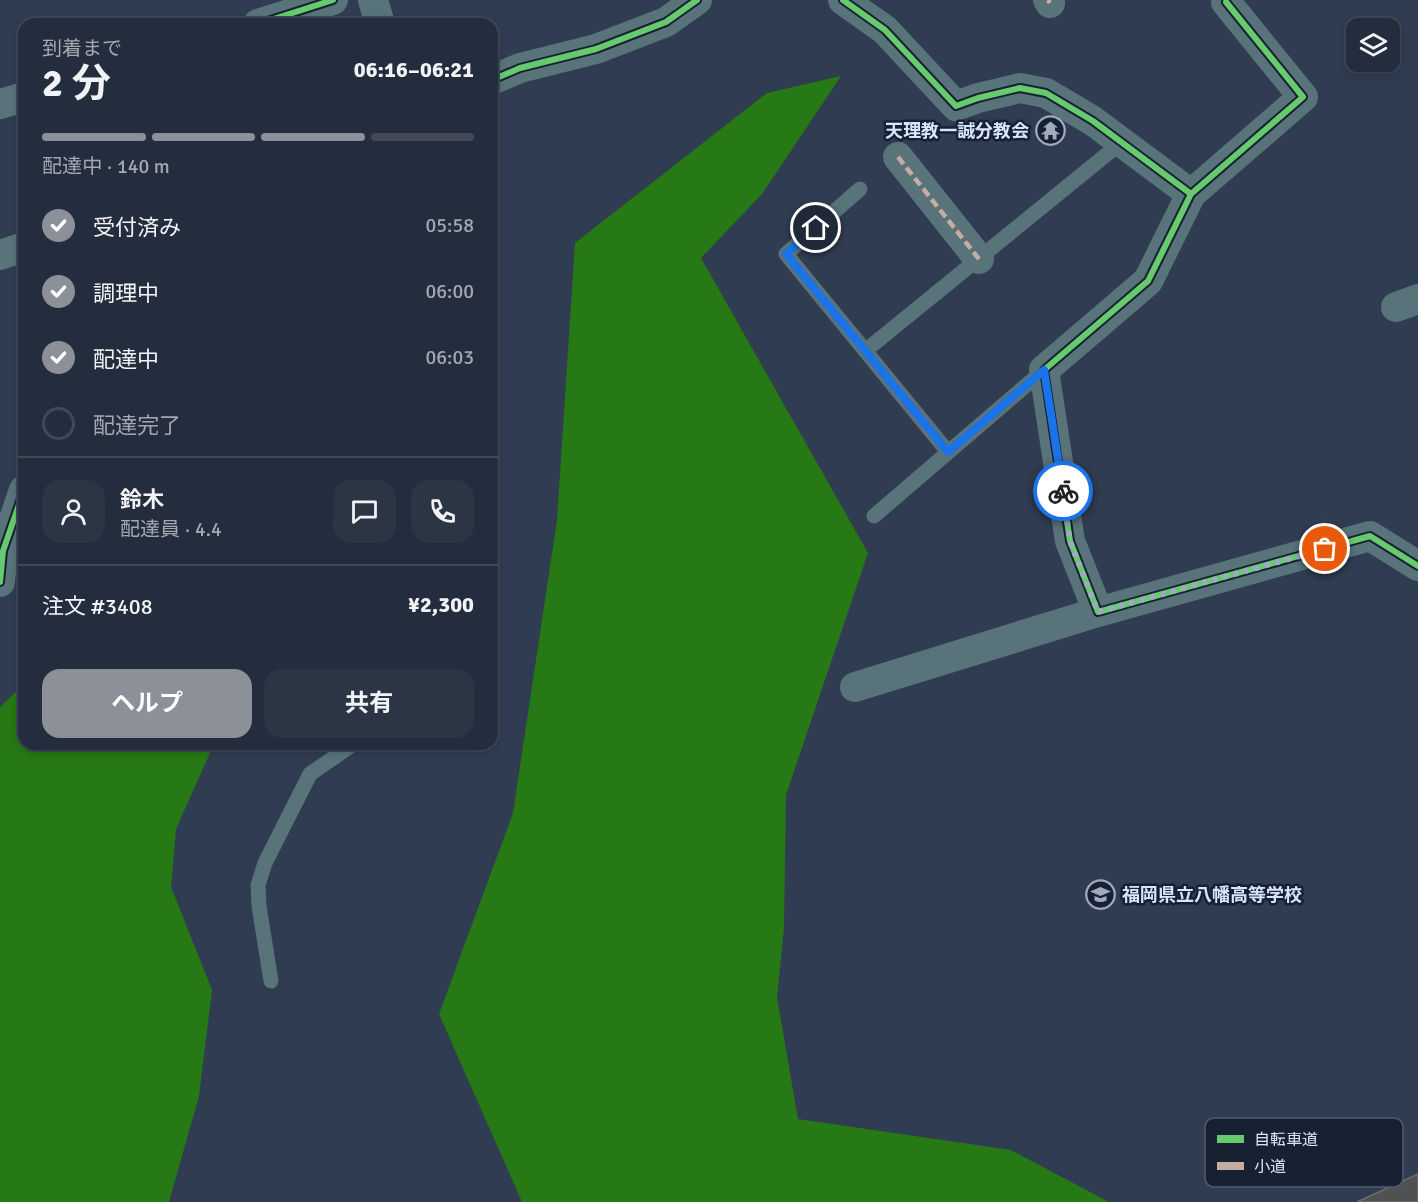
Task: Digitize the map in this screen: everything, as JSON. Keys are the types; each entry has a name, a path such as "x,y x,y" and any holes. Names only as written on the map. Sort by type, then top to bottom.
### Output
{"street":[{"path":"277,18 333,0"},
{"path":"373,0 378,18"},
{"path":"498,77 520,68 596,49 666,22 697,0"},
{"path":"843,0 885,30 956,106 1020,88 1046,93 1093,121 1191,195"},
{"path":"1098,612 1070,541 1044,370 1148,281 1191,195 1303,97 1226,2"},
{"path":"0,104 18,99"},
{"path":"898,157 979,259"},
{"path":"0,255 18,249"},
{"path":"0,582 3,551 18,507"},
{"path":"855,687 1098,612 1370,536 1418,566"}],"lane":[{"path":"866,351 1122,142"},
{"path":"860,189 786,254 948,452"},
{"path":"874,516 1044,370"},
{"path":"271,981 259,906 258,885 265,863 310,774 345,750"}],"green space":[{"path":"841,76 762,194 701,258 868,553 786,795 784,928 777,997 798,1119 1011,1150 1109,1202 522,1202 439,1014 513,813 557,520 575,243 767,93"},
{"path":"18,690 18,750 211,750 176,829 171,887 212,990 199,1096 169,1202 0,1202 0,707"}],"building":[{"path":"1418,1174 1418,1202 1357,1202 1390,1187 1403,1187 1403,1181"}],"marked path":[{"path":"898,157 979,259"}],"cycle path":[{"path":"277,18 333,0"},
{"path":"498,77 520,68 596,49 666,22 697,0"},
{"path":"843,0 885,30 956,106 1020,88 1046,93 1093,121 1191,194"},
{"path":"1226,2 1303,97 1191,194 1148,281 1044,370 1070,541 1098,612 1370,536 1418,566"},
{"path":"0,582 3,551 18,507"}],"way so far":[{"path":"1063,491 1070,541 1098,612 1325,549"}],"place":[{"name":"天理教一誠分教会","path":"1050,131"},
{"name":"福岡県立八幡高等学校","path":"1101,895"}],"route":[{"path":"816,228 786,254 948,452 1044,370 1063,491"}]}
